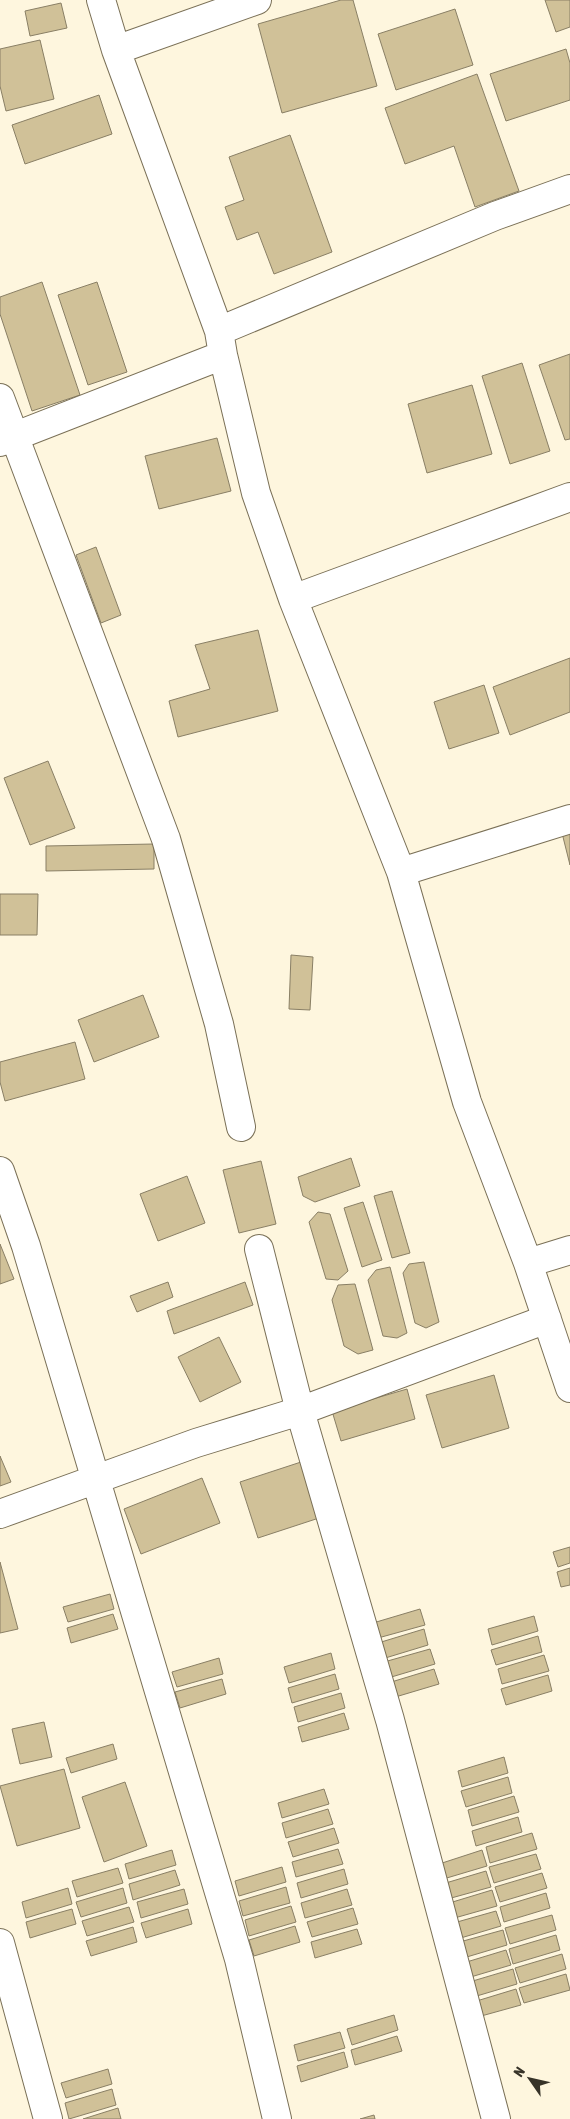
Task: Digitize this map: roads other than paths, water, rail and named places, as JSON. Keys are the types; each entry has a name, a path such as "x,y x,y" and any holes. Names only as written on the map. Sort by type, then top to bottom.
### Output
{"street":[{"path":"101,0 116,50 221,343 256,492 293,599 401,872 467,1102 528,1263 570,1388"},
{"path":"116,50 257,0"},
{"path":"8,439 495,216 570,189"},
{"path":"0,398 8,439 166,839 219,1024 240,1127"},
{"path":"293,599 570,497"},
{"path":"401,872 570,818"},
{"path":"0,1171 26,1246 239,1959 277,2119"},
{"path":"259,1249 300,1411 390,1720 496,2119"},
{"path":"528,1263 570,1250"},
{"path":"0,1514 196,1443 300,1411 547,1319"},
{"path":"0,1943 48,2119"}]}
